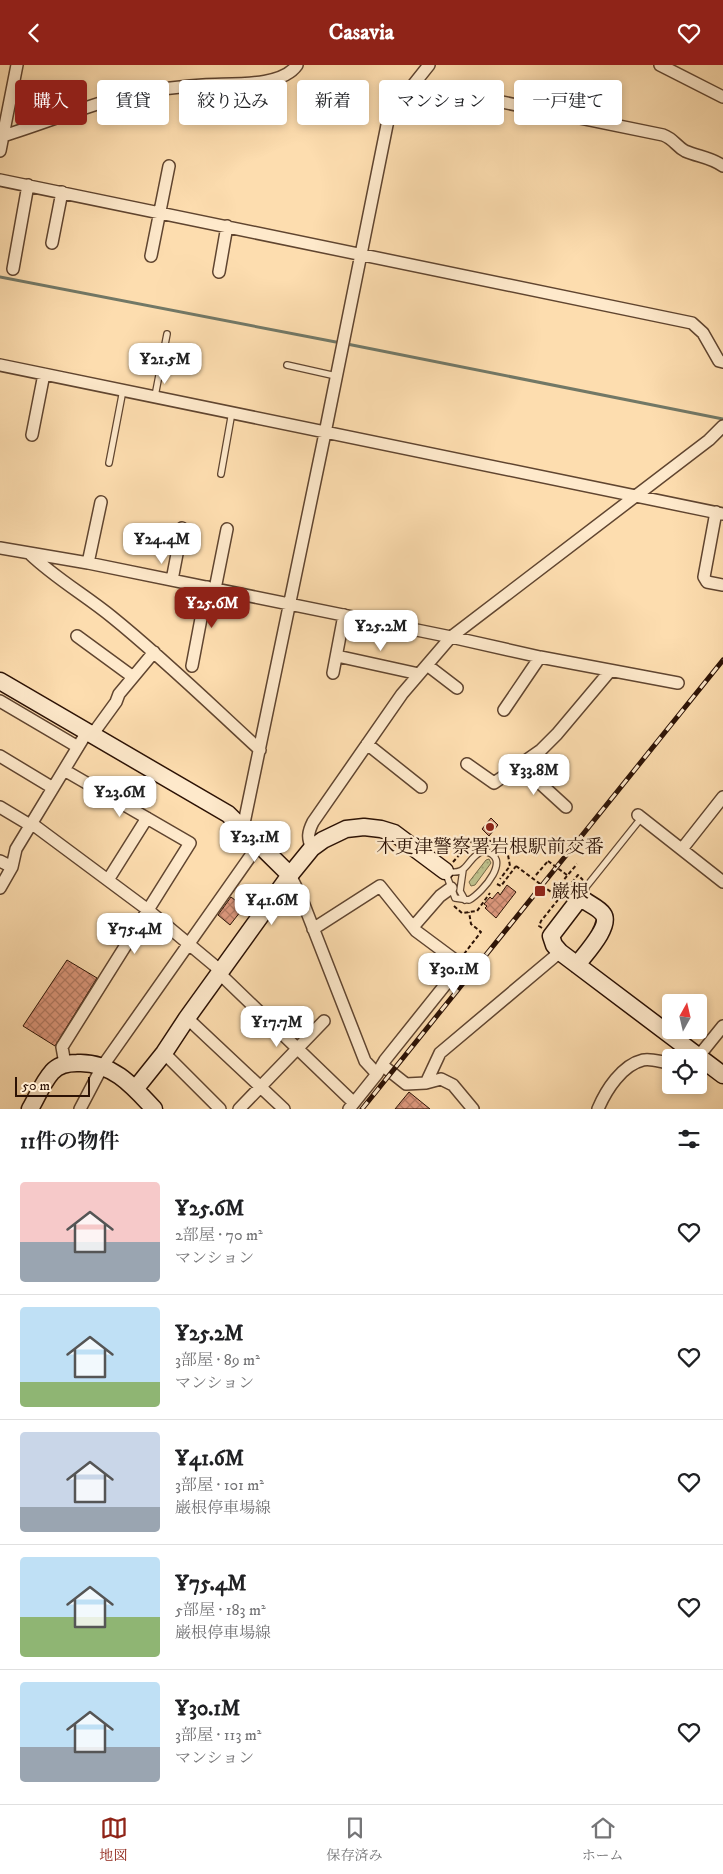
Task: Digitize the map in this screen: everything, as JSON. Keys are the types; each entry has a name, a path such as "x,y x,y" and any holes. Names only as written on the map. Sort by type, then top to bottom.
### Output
{"street":[{"path":"0,151 17,65"},
{"path":"3,136 120,97 202,85 271,81 287,75 297,65"},
{"path":"417,80 429,65"},
{"path":"660,65 723,97"},
{"path":"504,103 662,135 672,138 684,150 713,159 723,166"},
{"path":"243,828 387,125"},
{"path":"151,256 169,166"},
{"path":"0,180 692,323 703,333 719,361 723,363"},
{"path":"13,269 28,185"},
{"path":"52,243 62,192"},
{"path":"219,272 227,226"},
{"path":"0,365 719,513 704,577 706,582 723,585"},
{"path":"32,435 44,374"},
{"path":"312,848 308,840 309,830 313,822 402,694 451,637 709,440 723,427"},
{"path":"88,563 101,501"},
{"path":"172,580 182,529"},
{"path":"192,666 227,529"},
{"path":"0,548 88,563 540,657 678,683"},
{"path":"30,554 41,565 110,615 154,652 260,750"},
{"path":"333,673 344,615"},
{"path":"77,636 133,677"},
{"path":"0,888 12,867 16,849 78,747 116,702 119,694 154,652"},
{"path":"337,656 419,674"},
{"path":"504,710 540,657"},
{"path":"427,665 457,688"},
{"path":"468,764 494,783 541,750 557,734 610,671"},
{"path":"0,681 228,814 290,875 365,1061 406,1084 426,1083 441,1079 453,1085 473,1109"},
{"path":"0,701 78,747"},
{"path":"367,744 421,787"},
{"path":"0,756 53,788"},
{"path":"520,765 566,807"},
{"path":"64,770 190,843 62,1047 65,1064"},
{"path":"682,849 723,797"},
{"path":"0,807 31,824 148,910 220,972 352,1106 457,970 457,964 413,927 380,886 313,929"},
{"path":"640,816 723,881"},
{"path":"108,880 147,818"},
{"path":"136,1088 164,1053 290,875 312,848 334,833 346,829 364,827 381,829 394,833 445,871"},
{"path":"85,1107 102,1067 259,844"},
{"path":"0,861 12,867"},
{"path":"413,927 440,896 451,888"},
{"path":"577,965 600,934 605,920 603,914 584,900 577,902 551,936 554,945 560,952 577,965 688,1049"},
{"path":"426,1083 440,1053 560,952"},
{"path":"187,1018 284,1109"},
{"path":"239,1109 324,1021"},
{"path":"705,1049 723,1026"},
{"path":"164,1053 220,1109"},
{"path":"598,1109 612,1084 627,1068 644,1060 662,1062"},
{"path":"30,1109 52,1073 65,1064 84,1063 102,1067 122,1077 136,1088 154,1109"},
{"path":"707,1063 723,1075"}],"lane":[{"path":"155,396 167,334"},
{"path":"287,365 336,376"},
{"path":"109,463 122,389"},
{"path":"221,475 232,412"},
{"path":"584,900 586,887 640,816"},
{"path":"445,871 455,898 465,900 469,900 475,897 496,870 498,861 496,855 484,851 476,853 463,870 460,891 465,900"},
{"path":"445,871 453,873 463,870"}],"path":[{"path":"536,875 548,861 567,875"},
{"path":"556,889 577,864"},
{"path":"497,883 501,886 516,866 559,898"},
{"path":"544,929 539,926 541,921 559,898 578,875 583,880"},
{"path":"457,964 481,932 471,924 469,912"}],"green space":[{"path":"489,859 491,863 475,885 471,886 469,882 486,860"}],"building":[{"path":"491,818 498,825 489,836 482,829"},
{"path":"507,885 516,892 496,918 485,908 487,906 484,904 498,892 500,895"},
{"path":"231,897 244,907 230,925 218,915"},
{"path":"67,960 97,978 55,1046 23,1026"},
{"path":"409,1092 430,1109 395,1109"}],"waterway":[{"path":"0,277 341,343"},
{"path":"347,344 723,419"}],"railway":[{"path":"362,1109 723,660"}],"place":[{"name":"木更津警察署岩根駅前交番","path":"490,827"},
{"name":"巌根","path":"540,891"}]}
